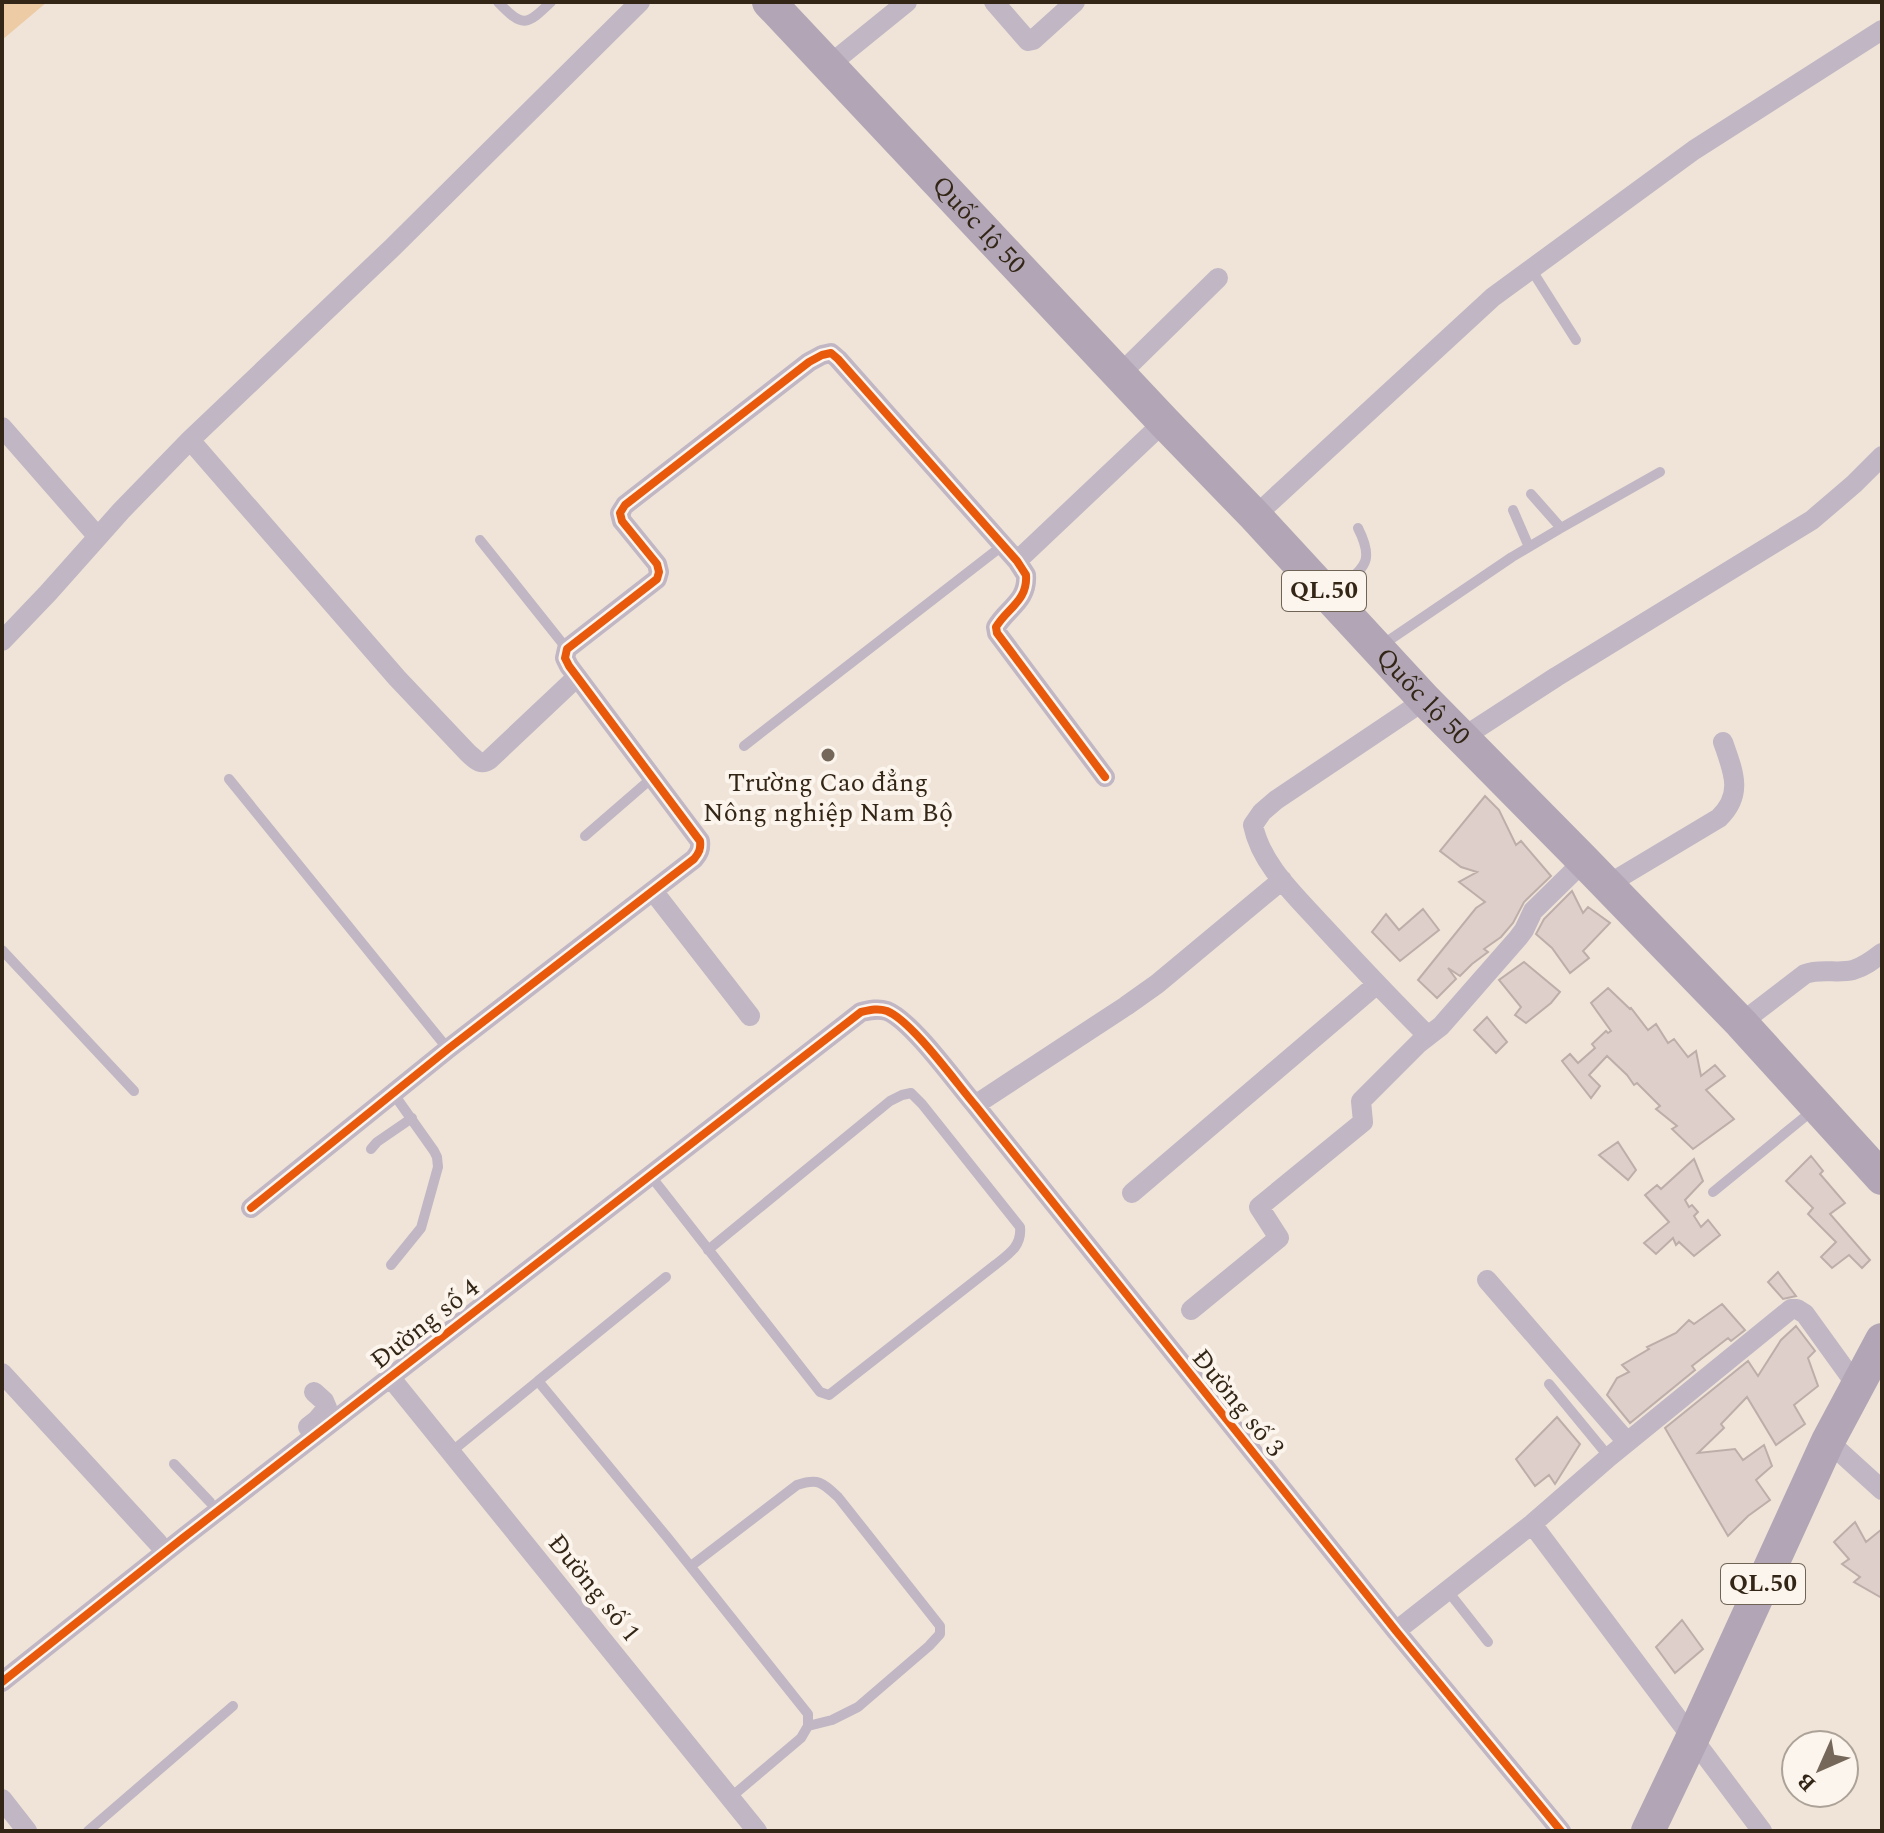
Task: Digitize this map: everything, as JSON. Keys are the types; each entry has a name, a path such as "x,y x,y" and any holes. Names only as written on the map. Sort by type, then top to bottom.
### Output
{"highway":[{"name":"Quốc lộ 50","path":"769,2 1425,700 1741,1023 1882,1178"},
{"name":"QL.50","path":"1648,1831 1828,1441 1882,1340"}],"street":[{"path":"2,641 190,440 392,248 640,2"},
{"path":"828,66 907,2"},
{"path":"994,2 1028,41 1033,40 1075,2"},
{"path":"1255,516 1493,297 1694,150 1882,30"},
{"path":"1119,375 1218,278"},
{"path":"251,1208 448,1049 694,859 701,849 700,841 569,666 565,658 567,649 657,579 657,564 622,521 620,513 625,505 822,355 831,353 838,359 1017,561 1027,582 1016,606 996,627 997,633 1105,777"},
{"path":"1017,561 1164,422"},
{"path":"2,427 98,537"},
{"path":"190,440 397,678 479,763 489,760 577,677"},
{"path":"1462,738 1812,520 1882,456"},
{"path":"1425,700 1276,800 1253,825 1263,852 1282,880 1376,985 1428,1036"},
{"path":"1607,885 1719,818 1729,808 1735,786 1723,742"},
{"path":"1191,1310 1279,1238 1259,1207 1363,1122 1361,1101 1419,1043 1441,1026 1518,938 1533,911 1584,861"},
{"path":"975,1105 1157,984 1282,880"},
{"path":"653,891 750,1016"},
{"path":"1741,1023 1805,974 1854,970 1882,953"},
{"path":"1132,1193 1376,985"},
{"name":"Đường số 3","path":"877,1009 890,1012 906,1023 975,1105 1396,1631 1561,1831"},
{"name":"Đường số 4","path":"2,1682 861,1012 877,1009"},
{"path":"1487,1280 1627,1442"},
{"path":"1396,1631 1532,1524 1627,1442 1791,1309 1805,1314 1857,1386"},
{"path":"2,1373 158,1543"},
{"name":"Đường số 1","path":"390,1377 757,1831"},
{"path":"2,1665 317,1420 327,1408 314,1392"},
{"path":"1828,1441 1882,1490"},
{"path":"1532,1524 1762,1831"},
{"path":"2,1799 27,1831"}],"lane":[{"path":"498,2 519,20 527,22 551,2"},
{"path":"1531,269 1576,340"},
{"path":"1377,648 1529,547 1660,472"},
{"path":"1531,494 1561,528"},
{"path":"1513,510 1529,547"},
{"path":"1330,597 1367,559 1358,528"},
{"path":"480,540 567,649"},
{"path":"744,746 1002,546"},
{"path":"585,836 652,778"},
{"path":"229,779 448,1049"},
{"path":"2,950 134,1091"},
{"path":"391,1265 421,1228 438,1167 434,1151 393,1093"},
{"path":"650,1175 708,1250 820,1392 829,1395 1017,1247 1021,1237 1020,1227 911,1093 890,1101 708,1250"},
{"path":"1713,1192 1816,1107"},
{"path":"371,1149 412,1118"},
{"path":"451,1452 666,1277"},
{"path":"538,1381 808,1714 808,1726 801,1738 730,1798"},
{"path":"1549,1384 1609,1457"},
{"path":"174,1464 210,1502"},
{"path":"691,1566 797,1485 811,1480 824,1483 940,1626 940,1634 929,1646 858,1707 832,1720 808,1726"},
{"path":"1447,1590 1488,1642"},
{"path":"88,1831 233,1706"}],"shaded area":[{"path":"2,2 47,2 2,40"}],"building":[{"path":"1485,796 1499,810 1516,845 1521,841 1551,876 1524,902 1501,937 1484,949 1488,952 1460,976 1448,968 1456,979 1437,998 1418,980 1476,908 1485,902 1459,882 1477,872 1461,867 1440,851"},
{"path":"1572,891 1583,913 1588,907 1610,923 1583,951 1589,958 1570,973 1552,948 1536,934 1544,919"},
{"path":"1423,909 1439,930 1400,961 1372,932 1386,914 1399,930"},
{"path":"1524,962 1560,992 1526,1023 1515,1015 1521,1007 1499,980"},
{"path":"1608,988 1631,1008 1648,1030 1656,1024 1668,1043 1674,1039 1688,1057 1696,1051 1701,1076 1715,1065 1725,1076 1706,1090 1734,1119 1693,1149 1672,1129 1677,1126 1656,1109 1660,1106 1637,1083 1634,1085 1607,1056 1589,1075 1600,1086 1591,1098 1562,1061 1570,1054 1578,1063 1595,1048 1592,1044 1606,1031 1611,1031 1591,1003"},
{"path":"1487,1017 1507,1042 1496,1053 1474,1030"},
{"path":"1618,1142 1636,1170 1628,1180 1599,1155"},
{"path":"1811,1156 1823,1171 1820,1174 1845,1203 1830,1214 1870,1260 1862,1268 1849,1255 1832,1268 1821,1257 1836,1242 1808,1214 1813,1208 1786,1181"},
{"path":"1694,1159 1703,1181 1685,1200 1689,1207 1692,1205 1698,1212 1694,1216 1701,1227 1708,1220 1720,1235 1694,1256 1679,1242 1676,1245 1673,1238 1656,1254 1644,1243 1669,1222 1645,1195 1657,1185 1661,1189"},
{"path":"1778,1272 1796,1296 1783,1299 1768,1282"},
{"path":"1722,1304 1745,1330 1731,1341 1728,1338 1692,1366 1695,1370 1630,1423 1607,1395 1617,1378 1629,1372 1622,1365 1649,1349 1647,1347 1676,1333 1689,1320 1694,1324"},
{"path":"1796,1326 1815,1351 1808,1358 1818,1386 1794,1405 1805,1424 1776,1445 1747,1397 1721,1424 1724,1428 1698,1453 1735,1449 1743,1460 1764,1445 1772,1466 1756,1480 1770,1500 1728,1536 1665,1428 1748,1361 1758,1376 1781,1340"},
{"path":"1557,1417 1580,1444 1555,1484 1549,1475 1535,1486 1516,1459"},
{"path":"1855,1522 1866,1542 1882,1529 1882,1598 1854,1582 1860,1577 1842,1564 1849,1559 1834,1542"},
{"path":"1682,1620 1703,1649 1675,1673 1656,1647"}],"cycle path":[{"path":"251,1208 448,1049 697,855 700,841 569,666 565,658 567,649 657,579 657,564 622,521 620,513 625,505 822,355 831,353 838,359 1017,561 1026,575 1026,584 1016,604 996,627 997,633 1105,777"},
{"path":"2,1682 861,1012 880,1010 897,1017 933,1054 1396,1631 1561,1831"}],"place":[{"name":"Trường Cao đẳng Nông nghiệp Nam Bộ","path":"828,755"}]}
